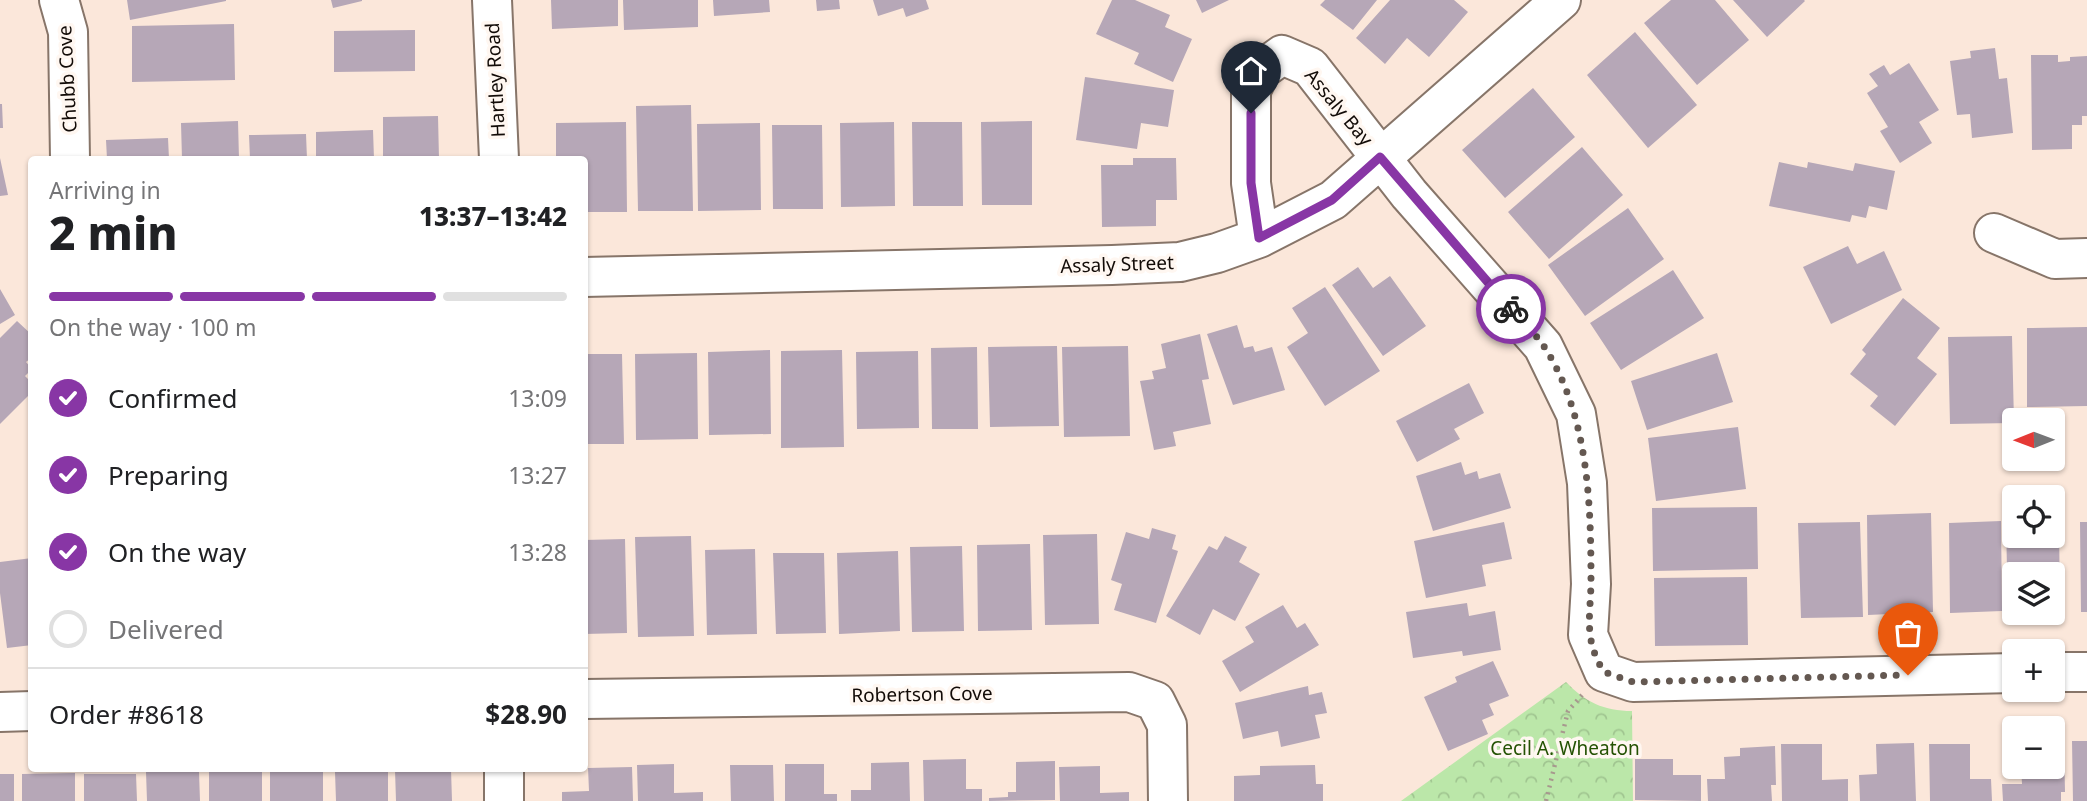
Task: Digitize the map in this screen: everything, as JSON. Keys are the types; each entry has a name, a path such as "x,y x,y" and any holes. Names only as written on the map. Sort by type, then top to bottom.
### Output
{"street":[{"name":"Chubb Cove","path":"59,0 68,32 70,156"},
{"name":"Hartley Road","path":"492,0 499,156"},
{"name":"Assaly Street","path":"588,277 1167,262 1217,253 1259,238 1332,200 1561,0"},
{"name":"Assaly Bay","path":"1259,238 1251,183 1251,90 1261,69 1282,55 1310,67 1380,157"},
{"path":"1380,157 1543,346 1576,414 1587,484 1591,584 1588,635 1604,672 1633,682 2002,673"},
{"path":"1994,233 2055,259 2087,258"},
{"path":"2065,672 2087,672"},
{"name":"Robertson Cove","path":"588,699 1129,692 1155,701 1167,725 1168,801"},
{"path":"0,712 28,711"},
{"path":"504,772 504,801"}],"path":[{"path":"1546,801 1568,711"}],"green space":[{"name":"Cecil A. Wheaton","path":"1566,682 1580,695 1596,704 1632,711 1633,801 1401,801"}],"building":[{"path":"127,0 226,0 226,1 130,20"},
{"path":"331,0 362,0 362,1 333,8"},
{"path":"551,0 618,0 618,26 552,29"},
{"path":"623,0 698,0 698,27 624,30"},
{"path":"713,0 769,0 770,12 714,16"},
{"path":"816,0 839,0 840,9 817,11"},
{"path":"873,0 926,0 929,9 906,17 903,8 878,16"},
{"path":"1112,0 1135,0 1170,15 1165,27 1192,39 1173,82 1134,64 1139,53 1096,34"},
{"path":"1196,0 1229,0 1202,13"},
{"path":"1325,0 1377,0 1353,30 1320,5"},
{"path":"1390,0 1454,0 1468,12 1429,57 1407,38 1385,64 1356,38"},
{"path":"1671,0 1715,0 1749,40 1697,85 1644,23"},
{"path":"1733,0 1804,0 1805,1 1767,37"},
{"path":"234,24 235,80 132,82 132,26"},
{"path":"415,30 415,71 334,72 334,31"},
{"path":"1635,32 1697,105 1648,148 1587,75"},
{"path":"1995,48 1999,79 2007,78 2013,133 1972,138 1970,114 1957,115 1950,61 1971,58 1970,51"},
{"path":"2031,55 2058,55 2058,62 2070,61 2070,57 2087,56 2087,116 2082,116 2082,125 2072,125 2072,149 2032,150"},
{"path":"1909,63 1939,110 1919,122 1932,143 1900,163 1880,131 1888,127 1867,93 1878,86 1869,74 1884,65 1890,75"},
{"path":"1085,77 1174,90 1168,127 1141,123 1137,149 1076,140"},
{"path":"1533,88 1575,137 1505,198 1462,150"},
{"path":"2,104 3,128 0,128"},
{"path":"691,105 693,211 638,211 636,106"},
{"path":"438,116 439,156 383,156 383,117"},
{"path":"238,121 239,156 182,156 181,123"},
{"path":"1032,121 1032,205 982,205 981,122"},
{"path":"626,122 627,212 588,212 588,156 556,156 556,123"},
{"path":"894,122 895,206 841,207 840,123"},
{"path":"912,122 962,122 963,206 913,206"},
{"path":"760,123 761,210 698,211 697,124"},
{"path":"772,125 822,125 823,209 773,209"},
{"path":"373,130 374,156 316,156 316,132"},
{"path":"306,134 307,156 250,156 249,135"},
{"path":"168,138 169,156 107,156 106,140"},
{"path":"1582,147 1623,195 1549,259 1508,212"},
{"path":"0,158 8,195 0,196"},
{"path":"1133,158 1176,158 1177,200 1156,200 1156,226 1102,227 1101,165 1133,165"},
{"path":"1779,162 1807,168 1808,162 1853,171 1855,163 1895,171 1887,210 1869,206 1866,218 1852,215 1850,222 1769,206"},
{"path":"1628,208 1664,259 1585,316 1548,265"},
{"path":"1848,246 1857,264 1884,251 1902,290 1831,324 1803,267"},
{"path":"1358,267 1373,288 1390,276 1426,326 1383,356 1332,285"},
{"path":"1673,270 1704,318 1621,370 1590,323"},
{"path":"1325,287 1380,371 1325,406 1287,347 1308,333 1292,308"},
{"path":"0,289 15,315 0,324"},
{"path":"1903,298 1940,328 1917,358 1937,374 1895,426 1870,406 1878,396 1850,374 1866,354 1862,350"},
{"path":"17,321 28,331 28,373 25,376 28,379 28,396 0,424 0,338"},
{"path":"1237,325 1244,348 1253,346 1255,352 1272,347 1285,390 1233,405 1207,334"},
{"path":"2087,327 2087,406 2027,407 2027,328"},
{"path":"1200,334 1209,379 1202,380 1211,424 1173,432 1176,446 1154,450 1140,381 1154,379 1152,371 1166,368 1161,344"},
{"path":"2012,336 2014,408 2002,408 2002,423 1950,424 1948,337"},
{"path":"1057,346 1059,426 990,427 988,347"},
{"path":"1128,346 1130,436 1064,437 1062,347"},
{"path":"977,347 978,429 932,429 931,348"},
{"path":"770,350 771,434 709,435 708,352"},
{"path":"842,350 844,447 781,448 781,351"},
{"path":"918,351 919,428 857,429 856,352"},
{"path":"697,353 698,439 636,440 635,354"},
{"path":"1717,353 1733,402 1647,430 1631,381"},
{"path":"588,354 622,354 624,444 588,444"},
{"path":"1469,383 1484,413 1454,429 1460,439 1417,462 1396,421"},
{"path":"1738,427 1746,489 1656,501 1648,438"},
{"path":"1461,462 1465,475 1477,471 1479,479 1500,473 1511,508 1433,531 1416,476"},
{"path":"1757,507 1758,569 1653,571 1652,508"},
{"path":"1931,513 1933,612 1868,615 1867,515"},
{"path":"2001,521 2002,611 1950,613 1949,523"},
{"path":"1504,522 1512,559 1482,565 1486,586 1426,598 1414,541"},
{"path":"1860,522 1863,617 1801,618 1798,523"},
{"path":"2080,522 2087,522 2087,612 2081,612"},
{"path":"1152,528 1176,535 1172,549 1178,551 1156,623 1114,610 1122,584 1111,580 1126,532 1149,539"},
{"path":"1097,534 1099,624 1045,625 1043,535"},
{"path":"691,536 694,636 638,637 635,537"},
{"path":"1225,536 1247,547 1239,562 1260,574 1235,621 1213,609 1200,635 1166,616 1209,546 1217,550"},
{"path":"625,539 627,633 588,634 588,540"},
{"path":"1030,544 1032,630 978,631 977,545"},
{"path":"962,546 964,631 912,632 910,547"},
{"path":"2007,548 2059,548 2059,562 2007,562"},
{"path":"755,549 757,634 707,635 705,550"},
{"path":"898,551 900,631 839,634 837,553"},
{"path":"773,553 824,553 826,633 776,634"},
{"path":"28,558 28,645 7,648 0,593 0,562"},
{"path":"1747,577 1748,645 1655,646 1654,578"},
{"path":"1467,603 1469,616 1495,611 1501,650 1463,656 1462,651 1413,658 1406,612"},
{"path":"1283,605 1297,628 1305,623 1319,645 1240,692 1222,661 1254,642 1245,627"},
{"path":"1493,661 1509,696 1489,704 1494,715 1482,720 1488,734 1448,751 1424,697 1457,682 1455,677"},
{"path":"1308,686 1309,695 1322,692 1327,713 1315,715 1320,738 1281,747 1278,731 1243,739 1235,703"},
{"path":"2072,741 2087,741 2087,801 2073,801"},
{"path":"1914,743 1916,801 1860,801 1859,775 1877,774 1876,744"},
{"path":"1781,744 1822,744 1822,780 1848,779 1848,801 1782,801"},
{"path":"1929,744 1970,744 1970,779 1991,779 1992,801 1930,801"},
{"path":"1775,746 1776,785 1771,785 1772,801 1708,801 1707,779 1725,779 1724,757 1740,756 1740,748"},
{"path":"966,759 966,789 982,789 982,801 924,801 923,760"},
{"path":"1635,759 1673,759 1673,775 1701,775 1701,801 1635,800"},
{"path":"1055,761 1055,800 989,801 989,798 1008,797 1008,792 1016,792 1016,762"},
{"path":"909,762 910,801 851,801 851,790 871,790 871,763"},
{"path":"674,764 674,793 703,792 703,801 638,801 637,765"},
{"path":"785,764 824,764 824,794 837,794 837,801 785,801"},
{"path":"730,765 773,765 774,801 731,801"},
{"path":"1315,765 1316,784 1323,784 1323,801 1234,801 1234,776 1260,775 1260,766"},
{"path":"1100,766 1100,793 1129,792 1129,801 1060,801 1059,767"},
{"path":"632,767 633,801 562,801 562,792 589,791 588,768"},
{"path":"146,772 199,772 200,801 147,801"},
{"path":"209,772 262,772 262,801 209,801"},
{"path":"270,772 323,772 323,801 270,801"},
{"path":"335,772 388,772 388,801 336,801"},
{"path":"395,772 451,772 452,801 396,801"},
{"path":"75,773 75,801 22,801 22,774"},
{"path":"0,774 14,774 14,801 0,801"},
{"path":"84,774 136,774 137,801 84,801"},
{"path":"2022,779 2065,779 2065,792 2061,792 2061,801 2003,801 2002,784 2022,784"}],"way so far":[{"path":"1511,309 1543,346 1576,414 1587,484 1591,584 1588,635 1604,672 1633,682 1908,675"}],"route":[{"path":"1251,113 1251,183 1259,238 1332,200 1380,157 1409,194 1511,309"}]}
